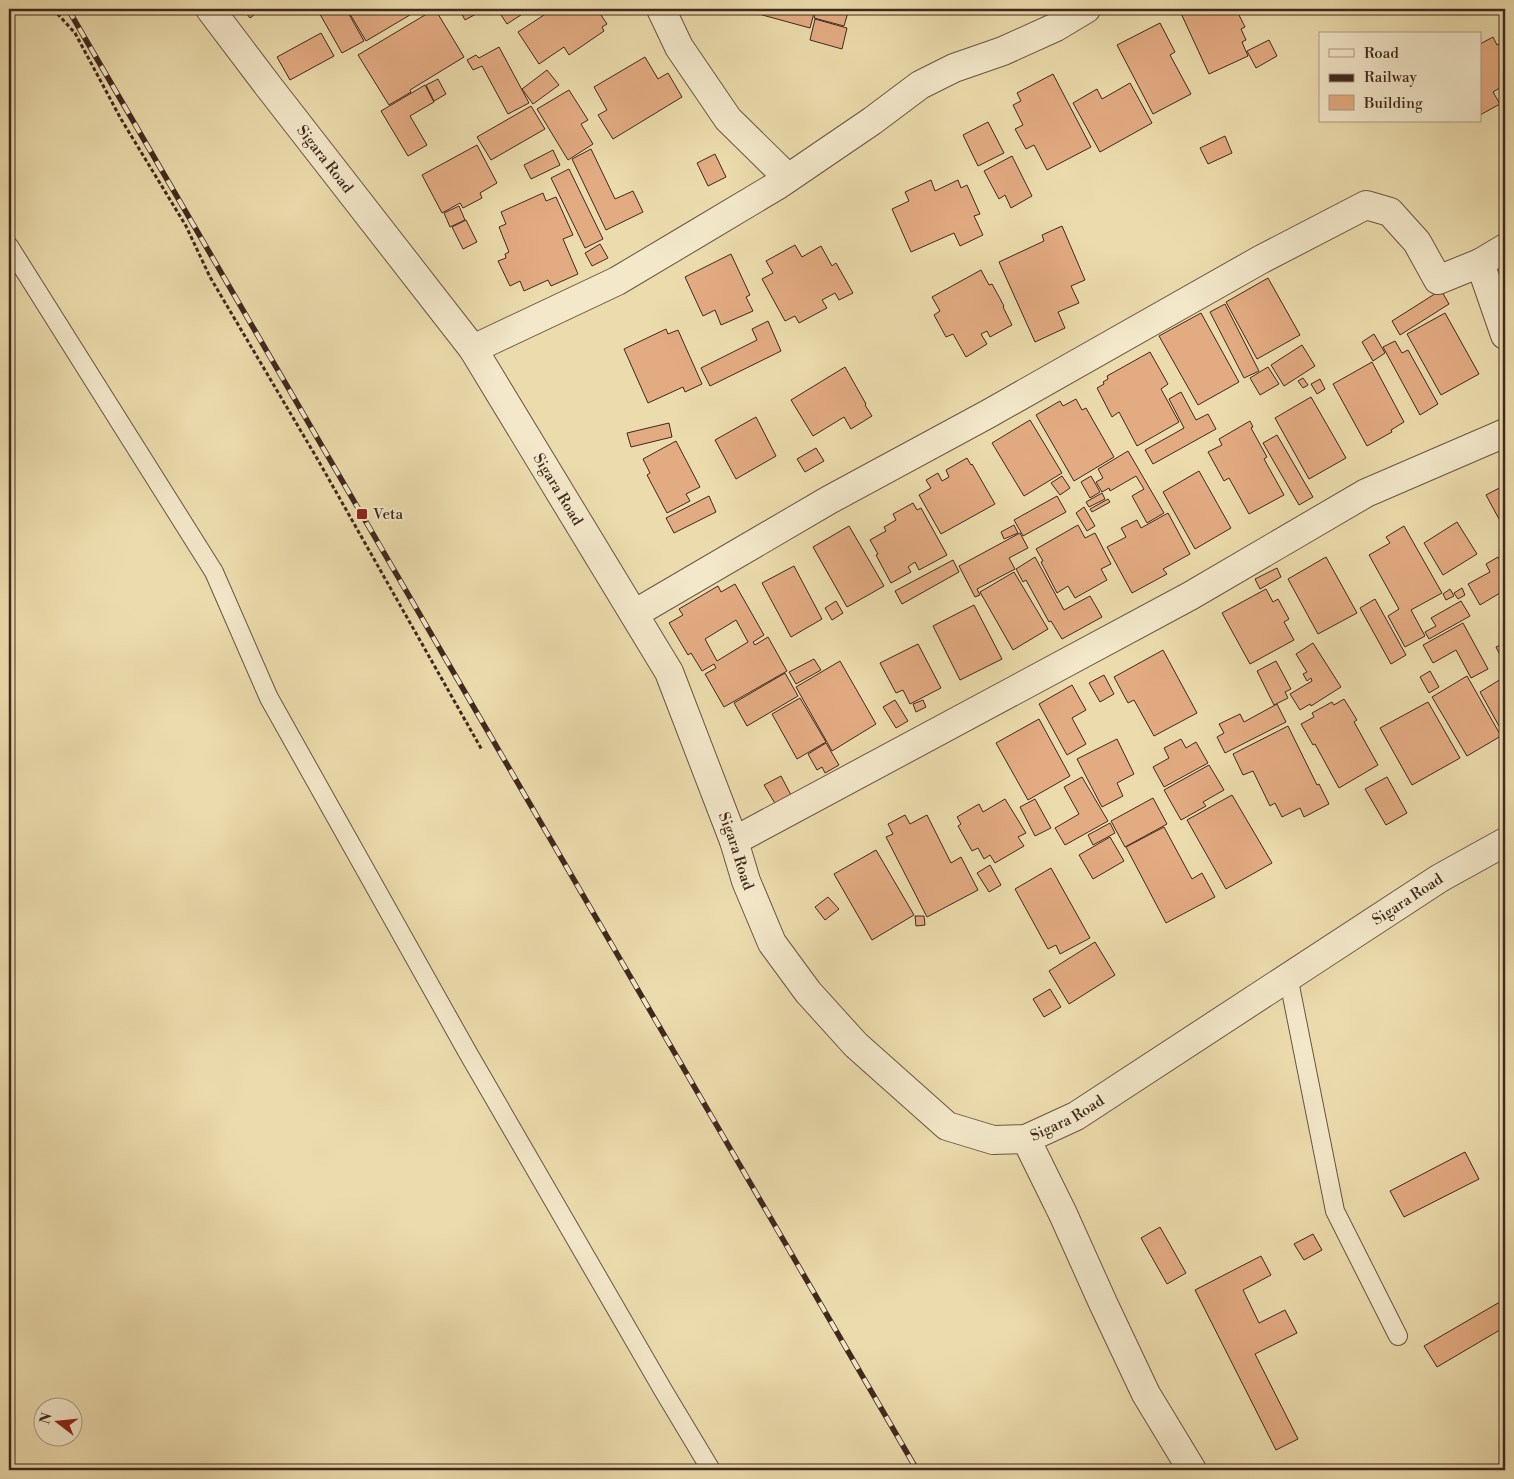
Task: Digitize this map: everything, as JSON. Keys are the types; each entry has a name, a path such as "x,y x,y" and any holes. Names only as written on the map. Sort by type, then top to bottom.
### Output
{"street":[{"name":"Sigara Road","path":"210,9 473,349 669,672 734,840 746,881 772,944 808,992 856,1046 947,1126 993,1140 1026,1139 1076,1116 1440,878 1505,842"},
{"path":"661,9 679,48 728,119 788,178"},
{"path":"473,349 617,281 788,178 872,121 920,85 954,68 1003,51 1056,27 1086,9"},
{"path":"634,614 829,500 988,414 1260,260 1366,205 1390,212 1417,242 1438,280 1480,263 1505,248"},
{"path":"1480,263 1505,335"},
{"path":"734,840 1190,596 1366,494 1505,433"},
{"path":"1026,1139 1063,1214 1146,1394 1192,1470"}],"lane":[{"path":"9,246 214,572 269,698 468,1053 711,1470"},
{"path":"1288,976 1335,1211 1398,1336"}],"path":[{"path":"53,9 75,33 120,118 186,226 210,277 346,509 482,750"}],"building":[{"path":"243,9 262,9 250,18"},
{"path":"317,9 346,9 364,41 342,53"},
{"path":"347,9 420,9 366,41"},
{"path":"435,9 464,57 389,105 358,55"},
{"path":"459,9 485,9 465,20"},
{"path":"497,9 530,9 507,24"},
{"path":"553,9 597,9 607,24 602,27 604,31 569,55 564,47 539,64 518,32"},
{"path":"744,9 815,9 810,28"},
{"path":"817,9 849,9 844,26 814,18"},
{"path":"1179,9 1236,9 1245,27 1241,29 1246,40 1242,42 1248,56 1209,74"},
{"path":"815,19 847,28 842,49 810,40"},
{"path":"1160,23 1175,52 1170,55 1191,94 1153,114 1117,45"},
{"path":"321,33 334,56 290,80 277,57"},
{"path":"1493,37 1497,45 1505,41 1505,92 1503,86 1493,92 1500,104 1482,114 1482,43"},
{"path":"1269,40 1277,56 1256,68 1247,51"},
{"path":"499,47 529,103 508,114 482,66 473,70 467,60 476,55 479,58"},
{"path":"645,57 658,79 668,73 682,97 613,139 598,115 607,110 594,87"},
{"path":"547,70 559,85 533,104 522,89"},
{"path":"1053,74 1091,147 1047,170 1034,145 1026,149 1015,129 1023,125 1013,105 1021,101 1017,93"},
{"path":"438,79 446,94 434,101 426,85"},
{"path":"1130,83 1152,123 1100,152 1073,103 1097,89 1102,99"},
{"path":"425,85 434,102 410,116 427,145 408,156 381,111"},
{"path":"569,90 588,120 581,124 593,144 568,160 537,109"},
{"path":"531,106 545,129 491,160 477,137"},
{"path":"988,122 1004,153 978,166 963,135"},
{"path":"1225,136 1232,153 1208,164 1200,148"},
{"path":"477,145 497,183 480,193 482,198 463,208 460,203 442,213 422,175"},
{"path":"591,149 615,199 633,191 643,212 606,230 572,159"},
{"path":"553,150 560,165 531,179 524,165"},
{"path":"715,154 726,177 708,186 697,163"},
{"path":"1012,156 1032,196 1011,208 1005,195 999,199 984,171"},
{"path":"569,169 603,239 585,248 551,178"},
{"path":"931,180 935,191 958,180 961,188 967,185 980,214 974,216 983,235 960,246 954,233 911,252 892,209 909,201 905,192"},
{"path":"543,193 546,201 556,197 573,235 563,239 578,274 551,286 548,280 524,291 520,281 510,286 498,261 506,258 505,254 509,252 499,227 506,224 501,212"},
{"path":"459,206 465,220 450,227 444,213"},
{"path":"466,220 477,242 463,249 452,227"},
{"path":"1062,226 1085,280 1071,286 1079,303 1058,312 1065,328 1035,342 999,262 1044,241 1042,235"},
{"path":"600,244 608,258 592,266 585,253"},
{"path":"795,245 802,257 821,246 832,266 836,263 853,293 839,300 835,293 822,300 827,308 799,323 795,316 785,321 762,279 773,273 766,261"},
{"path":"731,254 750,295 746,297 753,311 721,325 715,310 703,316 685,277"},
{"path":"981,270 989,285 992,284 1012,325 990,337 987,331 981,334 987,344 966,357 953,334 946,337 934,315 940,311 932,297"},
{"path":"1268,278 1300,335 1257,359 1226,302"},
{"path":"1441,290 1449,304 1400,335 1392,321"},
{"path":"1225,304 1259,371 1244,378 1210,312"},
{"path":"1201,313 1239,382 1198,405 1159,336"},
{"path":"1445,313 1479,374 1441,395 1407,334"},
{"path":"768,321 781,351 710,386 701,368 757,340 752,329"},
{"path":"666,329 668,334 678,330 702,384 685,392 683,387 648,403 624,349"},
{"path":"1374,334 1385,353 1373,361 1362,342"},
{"path":"1395,341 1402,353 1408,350 1438,404 1420,415 1383,347"},
{"path":"1302,345 1315,366 1284,386 1271,365"},
{"path":"1150,352 1168,384 1161,389 1179,422 1137,446 1119,412 1112,417 1097,388 1104,384 1103,382 1108,379 1107,376"},
{"path":"1372,362 1404,422 1391,430 1392,432 1367,446 1333,384"},
{"path":"845,367 872,416 851,429 844,417 813,436 791,400"},
{"path":"1268,367 1279,384 1260,395 1250,378"},
{"path":"1303,378 1308,385 1303,388 1298,381"},
{"path":"1320,379 1325,389 1317,394 1311,384"},
{"path":"1181,392 1196,420 1208,414 1216,429 1153,464 1145,450 1184,428 1169,399"},
{"path":"1311,397 1346,458 1309,479 1275,418"},
{"path":"1076,399 1082,410 1086,408 1114,457 1074,481 1036,415 1060,401 1063,406"},
{"path":"756,417 776,456 736,479 715,440"},
{"path":"1030,420 1062,473 1024,496 992,443"},
{"path":"1250,421 1253,427 1251,428 1267,457 1264,459 1284,495 1249,514 1229,478 1224,481 1208,452 1222,445 1219,439"},
{"path":"669,423 672,437 631,447 627,433"},
{"path":"1277,435 1313,497 1299,505 1263,443"},
{"path":"676,441 700,487 686,494 690,501 667,513 647,475 650,473 643,459"},
{"path":"816,448 824,461 805,472 797,459"},
{"path":"1128,451 1164,513 1147,523 1132,496 1144,489 1136,476 1110,491 1109,488 1102,492 1096,482 1103,478 1098,469"},
{"path":"967,458 995,504 941,534 919,495 931,488 926,480 938,473 942,481 949,477 946,470"},
{"path":"1199,471 1231,528 1195,549 1163,492"},
{"path":"1062,476 1070,488 1060,495 1051,483"},
{"path":"1091,476 1100,492 1090,498 1081,482"},
{"path":"1505,485 1505,530 1486,495"},
{"path":"1102,493 1105,499 1089,507 1086,502"},
{"path":"709,496 716,512 674,533 666,518"},
{"path":"1057,496 1066,512 1023,536 1014,520"},
{"path":"1108,499 1110,502 1092,512 1090,509"},
{"path":"913,503 917,510 921,508 947,555 919,570 915,562 908,567 911,572 891,583 870,540 886,531 884,527 896,520 893,514"},
{"path":"1084,507 1095,526 1087,531 1076,513"},
{"path":"1168,513 1190,554 1163,569 1167,574 1132,593 1107,547 1126,537 1121,528 1137,520 1141,528"},
{"path":"1457,522 1477,554 1443,575 1424,543"},
{"path":"1014,525 1018,533 1004,539 1001,532"},
{"path":"1078,525 1085,538 1095,533 1111,564 1101,569 1107,580 1075,598 1068,586 1057,593 1036,549"},
{"path":"849,526 884,586 847,607 813,547"},
{"path":"1404,526 1442,593 1411,610 1425,636 1405,647 1388,616 1399,609 1369,555 1390,543 1386,537"},
{"path":"1020,533 1028,548 1009,558 1015,569 977,589 980,595 975,597 959,566"},
{"path":"1505,546 1505,558 1504,559 1499,550"},
{"path":"1035,557 1064,610 1090,596 1102,617 1062,639 1051,621 1049,622 1026,580 1023,582 1016,569"},
{"path":"1326,557 1357,613 1318,634 1288,579"},
{"path":"1498,557 1502,564 1505,563 1505,590 1480,605 1468,584 1490,572 1486,564"},
{"path":"953,560 959,572 902,604 895,591"},
{"path":"794,566 822,619 791,637 762,583"},
{"path":"1277,568 1281,577 1260,589 1255,579"},
{"path":"1014,572 1048,629 1013,650 980,592"},
{"path":"735,584 764,635 753,642 755,645 768,637 787,671 724,707 705,674 716,668 714,664 702,671 691,653 688,655 669,623 683,615 679,609 718,586 721,592","holes":["736,620 748,642 717,661 705,639"]},
{"path":"1462,588 1465,595 1458,599 1454,593"},
{"path":"1266,589 1273,602 1278,599 1289,619 1284,622 1294,640 1250,664 1222,613"},
{"path":"1450,589 1454,596 1446,600 1443,594"},
{"path":"1375,599 1406,655 1391,664 1360,608"},
{"path":"836,601 843,613 832,620 825,608"},
{"path":"1461,601 1470,616 1429,639 1425,632 1436,626 1431,618"},
{"path":"974,605 1002,659 960,680 933,626"},
{"path":"1463,623 1488,669 1471,678 1456,650 1433,663 1423,645"},
{"path":"1313,643 1341,687 1311,706 1310,704 1300,710 1290,694 1312,681 1311,678 1307,681 1303,674 1307,672 1296,654"},
{"path":"1505,643 1505,665 1496,647"},
{"path":"918,644 941,688 910,704 903,690 896,693 880,663"},
{"path":"1163,650 1197,713 1154,736 1134,700 1128,703 1114,677"},
{"path":"814,659 821,670 796,684 789,672"},
{"path":"840,661 876,724 832,751 796,687"},
{"path":"1276,661 1291,689 1285,692 1288,698 1274,705 1257,671"},
{"path":"1430,671 1439,687 1429,693 1420,677"},
{"path":"785,673 798,696 747,726 734,703"},
{"path":"1104,675 1114,694 1100,702 1089,683"},
{"path":"1467,676 1501,736 1467,756 1432,697"},
{"path":"1501,679 1505,686 1505,722 1499,726 1480,692"},
{"path":"1072,685 1086,710 1072,718 1086,744 1067,755 1039,704"},
{"path":"800,698 826,742 797,759 772,714"},
{"path":"1344,699 1357,720 1354,722 1378,765 1339,788 1315,744 1313,745 1301,724 1314,717 1312,713 1332,702 1334,705"},
{"path":"895,700 908,721 896,728 883,707"},
{"path":"923,700 926,707 916,712 913,704"},
{"path":"1428,702 1460,758 1412,785 1380,728"},
{"path":"1277,704 1286,722 1225,753 1217,737 1224,733 1219,724 1240,714 1244,722"},
{"path":"1039,719 1070,776 1028,800 996,743"},
{"path":"1288,726 1317,785 1319,784 1329,804 1304,817 1300,808 1282,817 1275,803 1270,806 1253,771 1243,775 1233,754"},
{"path":"1117,739 1134,774 1117,783 1123,796 1102,807 1077,759"},
{"path":"1181,739 1186,748 1196,742 1208,763 1164,787 1153,767 1169,758 1164,748"},
{"path":"826,743 839,765 825,773 822,767 817,770 808,754"},
{"path":"1209,765 1224,790 1203,802 1206,806 1181,820 1164,790"},
{"path":"781,776 792,797 776,805 764,785"},
{"path":"1082,777 1108,821 1065,845 1055,828 1079,814 1064,787"},
{"path":"1387,777 1407,813 1386,825 1365,789"},
{"path":"1232,795 1272,863 1226,889 1187,820"},
{"path":"1153,798 1167,824 1125,847 1111,821"},
{"path":"1005,799 1026,833 1018,837 1024,846 995,863 990,855 984,859 978,848 972,851 958,826 961,824 957,817 979,804 983,812"},
{"path":"1035,799 1051,828 1035,836 1020,807"},
{"path":"905,815 910,824 927,815 951,863 961,857 978,890 927,917 886,837 893,834 888,824"},
{"path":"1110,823 1115,833 1093,845 1088,835"},
{"path":"1164,827 1192,879 1202,873 1215,897 1166,923 1126,847"},
{"path":"1110,837 1124,861 1093,879 1079,855"},
{"path":"876,850 914,915 872,940 834,874"},
{"path":"990,865 1001,885 989,892 977,873"},
{"path":"1051,868 1090,938 1060,954 1056,945 1048,949 1015,889"},
{"path":"828,897 839,909 825,920 815,907"},
{"path":"915,916 924,916 925,925 916,926"},
{"path":"1095,942 1115,975 1069,1004 1049,971"},
{"path":"1050,989 1061,1007 1044,1017 1033,999"},
{"path":"1465,1152 1479,1179 1404,1217 1390,1191"},
{"path":"1160,1227 1186,1273 1167,1284 1141,1238"},
{"path":"1313,1234 1322,1250 1304,1260 1294,1244"},
{"path":"1261,1256 1271,1275 1243,1290 1259,1323 1285,1310 1297,1333 1255,1354 1298,1439 1276,1450 1195,1290"},
{"path":"1505,1299 1505,1327 1437,1367 1424,1346"}],"railway":[{"path":"68,9 917,1470"}],"place":[{"name":"Veta","path":"362,514"}]}
